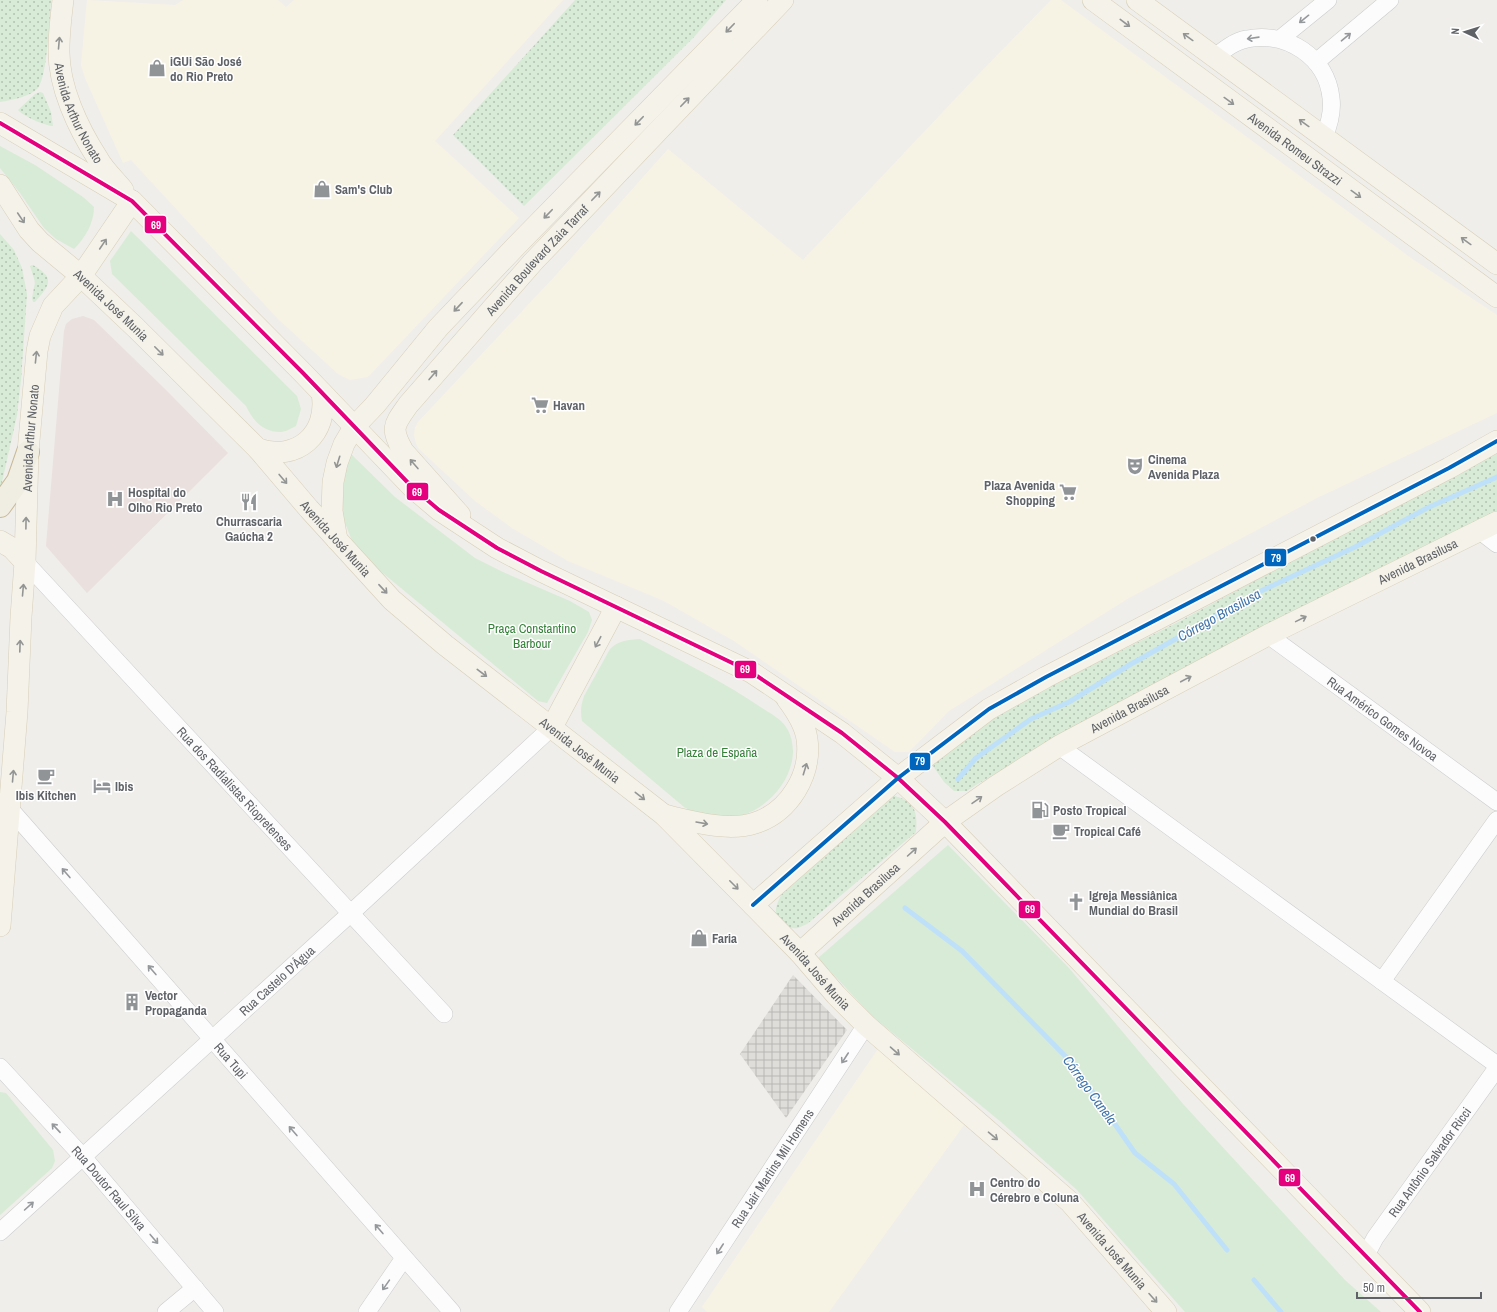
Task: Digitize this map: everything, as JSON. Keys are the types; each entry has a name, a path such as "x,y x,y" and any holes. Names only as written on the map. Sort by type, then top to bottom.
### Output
{"highway":[{"path":"0,506 18,481 28,452"}],"main road":[{"name":"Avenida Arthur Nonato","path":"0,926 17,712 25,562 28,452 37,351 40,336 54,306 81,276 132,201 98,160 74,113 66,93 58,50 63,0"},
{"name":"Avenida Boulevard Zaia Tarraf","path":"337,540 332,511 333,482 337,462 344,444 354,427 375,405 438,328 516,246 757,0"},
{"name":"Avenida Boulevard Zaia Tarraf","path":"477,535 403,451 397,440 395,425 408,405 533,262 783,0"},
{"name":"Avenida Romeu Strazzi","path":"1093,0 1497,297"},
{"name":"Avenida Romeu Strazzi","path":"1137,0 1324,137 1493,256"},
{"path":"0,123 132,201 322,393 413,488 439,510 497,548 751,672 842,733 898,778 945,822 1365,1257 1420,1312"},
{"name":"Avenida José Munia","path":"0,185 29,230 40,242 81,276 136,328 258,449 337,540 392,600 444,645 664,815 753,904 800,953 836,995 866,1025 1070,1202 1166,1312"},
{"path":"258,449 267,452 286,452 295,449 311,438 321,422 323,412 322,393"},
{"path":"753,904 898,778 989,709 1046,677 1449,468 1497,441"},
{"name":"Avenida Brasilusa","path":"800,953 945,822 996,786 1059,746 1268,635 1488,526"},
{"path":"0,541 12,548 25,562"},
{"path":"552,728 616,607"},
{"path":"572,692 572,713 579,748"},
{"path":"664,815 706,824 742,826 754,824 771,816 792,797 805,771 808,756 808,744 805,729 800,719 782,693"}],"street":[{"path":"1280,39 1328,0"},
{"path":"1316,62 1390,0"},
{"path":"1215,57 1229,46 1246,39 1263,37 1280,39 1300,48 1316,62 1326,79 1332,98 1331,118 1324,137"},
{"path":"1488,526 1497,544"},
{"name":"Rua dos Radialistas Riopretenses","path":"25,562 444,1014"},
{"name":"Rua Américo Gomes Novoa","path":"1268,635 1497,802"},
{"name":"Rua Castelo D'Água","path":"0,1232 552,728"},
{"path":"1059,746 1382,981 1497,1067"},
{"name":"Rua Tupi","path":"10,809 452,1312"},
{"path":"1382,981 1497,820"},
{"name":"Rua Jair Martins Mil Homens","path":"686,1309 866,1025"},
{"name":"Rua Doutor Raul Silva","path":"0,1067 83,1156 216,1312"},
{"name":"Rua Antônio Salvador Ricci","path":"1365,1257 1376,1238 1497,1067"},
{"path":"367,1312 404,1258"},
{"path":"166,1312 195,1288"}],"shaded area":[{"name":"Sam's Club","path":"87,0 175,5 183,0 278,0 286,7 294,0 563,0 435,141 519,218 368,377 350,380 338,374 277,318 131,160 123,163 85,78 81,65"},
{"path":"1051,0 1061,0 1411,258 1497,315 1497,413 1317,498 1129,598 949,711 909,752 895,752 734,641 664,601 568,561 512,528 475,501 418,448 414,435 418,422 556,275 668,149 803,260"},
{"name":"Hospital do Olho Rio Preto","path":"83,316 94,320 228,453 87,593 46,546 64,331 66,324 72,319"},
{"path":"793,975 847,1030 786,1118 740,1054"},
{"path":"878,1049 964,1125 829,1312 707,1312 702,1307"}],"green space":[{"path":"0,0 51,0 46,60 44,72 38,88 25,96 0,102"},
{"path":"575,0 726,0 694,37 524,206 453,135"},
{"path":"40,92 43,93 51,112 53,126 34,120 18,110 35,94"},
{"path":"0,146 35,165 83,197 94,207 91,224 82,240 74,249 56,239 44,228 20,193 0,168"},
{"path":"131,231 297,396 301,409 296,426 281,432 269,430 259,425 246,406 112,274 110,261"},
{"path":"0,234 14,250 22,268 27,294 17,415 0,491"},
{"path":"32,265 43,272 48,280 44,291 35,302 33,302 32,298 35,282 30,266"},
{"path":"1497,451 1497,512 1040,747 967,791 954,791 944,782 933,766 946,749 988,718 1182,620"},
{"name":"Praça Constantino Barbour","path":"350,453 395,497 475,558 503,572 570,601 589,612 592,620 588,632 547,703 538,701 373,565 353,543 343,518 340,497"},
{"name":"Plaza de España","path":"640,639 733,689 772,714 784,724 788,730 792,743 793,753 791,766 786,779 768,800 745,815 731,818 718,819 696,813 684,807 582,721 581,708 584,696 610,649 620,642"},
{"path":"892,795 905,800 913,808 916,818 916,832 807,924 798,928 791,928 784,925 776,913 777,904 781,895"},
{"path":"948,845 1069,968 1184,1105 1345,1280 1381,1312 1185,1312 1077,1190 1001,1122 872,1016 818,958"},
{"path":"0,1092 6,1093 53,1150 55,1161 52,1168 0,1215"}],"waterway":[{"name":"Córrego Brasilusa","path":"958,779 976,758 1031,719 1069,702 1131,664 1261,591 1355,547 1427,508 1497,477"},
{"name":"Córrego Canela","path":"905,908 962,951 1073,1064 1135,1153 1174,1184 1227,1250"},
{"name":"Córrego Canela","path":"1254,1280 1281,1312"}],"transit line":[{"name":"69","path":"0,123 132,201 303,373 413,488 439,510 497,548 541,571 751,672 842,733 898,778 945,822 1420,1312"},
{"name":"79","path":"753,905 898,778 989,709 1046,677 1449,468 1497,441"}],"place":[{"name":"iGUi São José do Rio Preto","path":"157,68"},
{"name":"Sam's Club","path":"322,189"},
{"name":"Havan","path":"540,405"},
{"name":"Cinema Avenida Plaza","path":"1135,466"},
{"name":"Plaza Avenida Shopping","path":"1068,492"},
{"name":"Hospital do Olho Rio Preto","path":"115,499"},
{"name":"Churrascaria Gaúcha 2","path":"249,502"},
{"name":"Ibis Kitchen","path":"46,776"},
{"name":"Ibis","path":"102,786"},
{"name":"Posto Tropical","path":"1040,810"},
{"name":"Tropical Café","path":"1061,831"},
{"name":"Igreja Messiânica Mundial do Brasil","path":"1076,902"},
{"name":"Faria","path":"699,938"},
{"name":"Vector Propaganda","path":"132,1002"},
{"name":"Centro do Cérebro e Coluna","path":"977,1189"}]}
